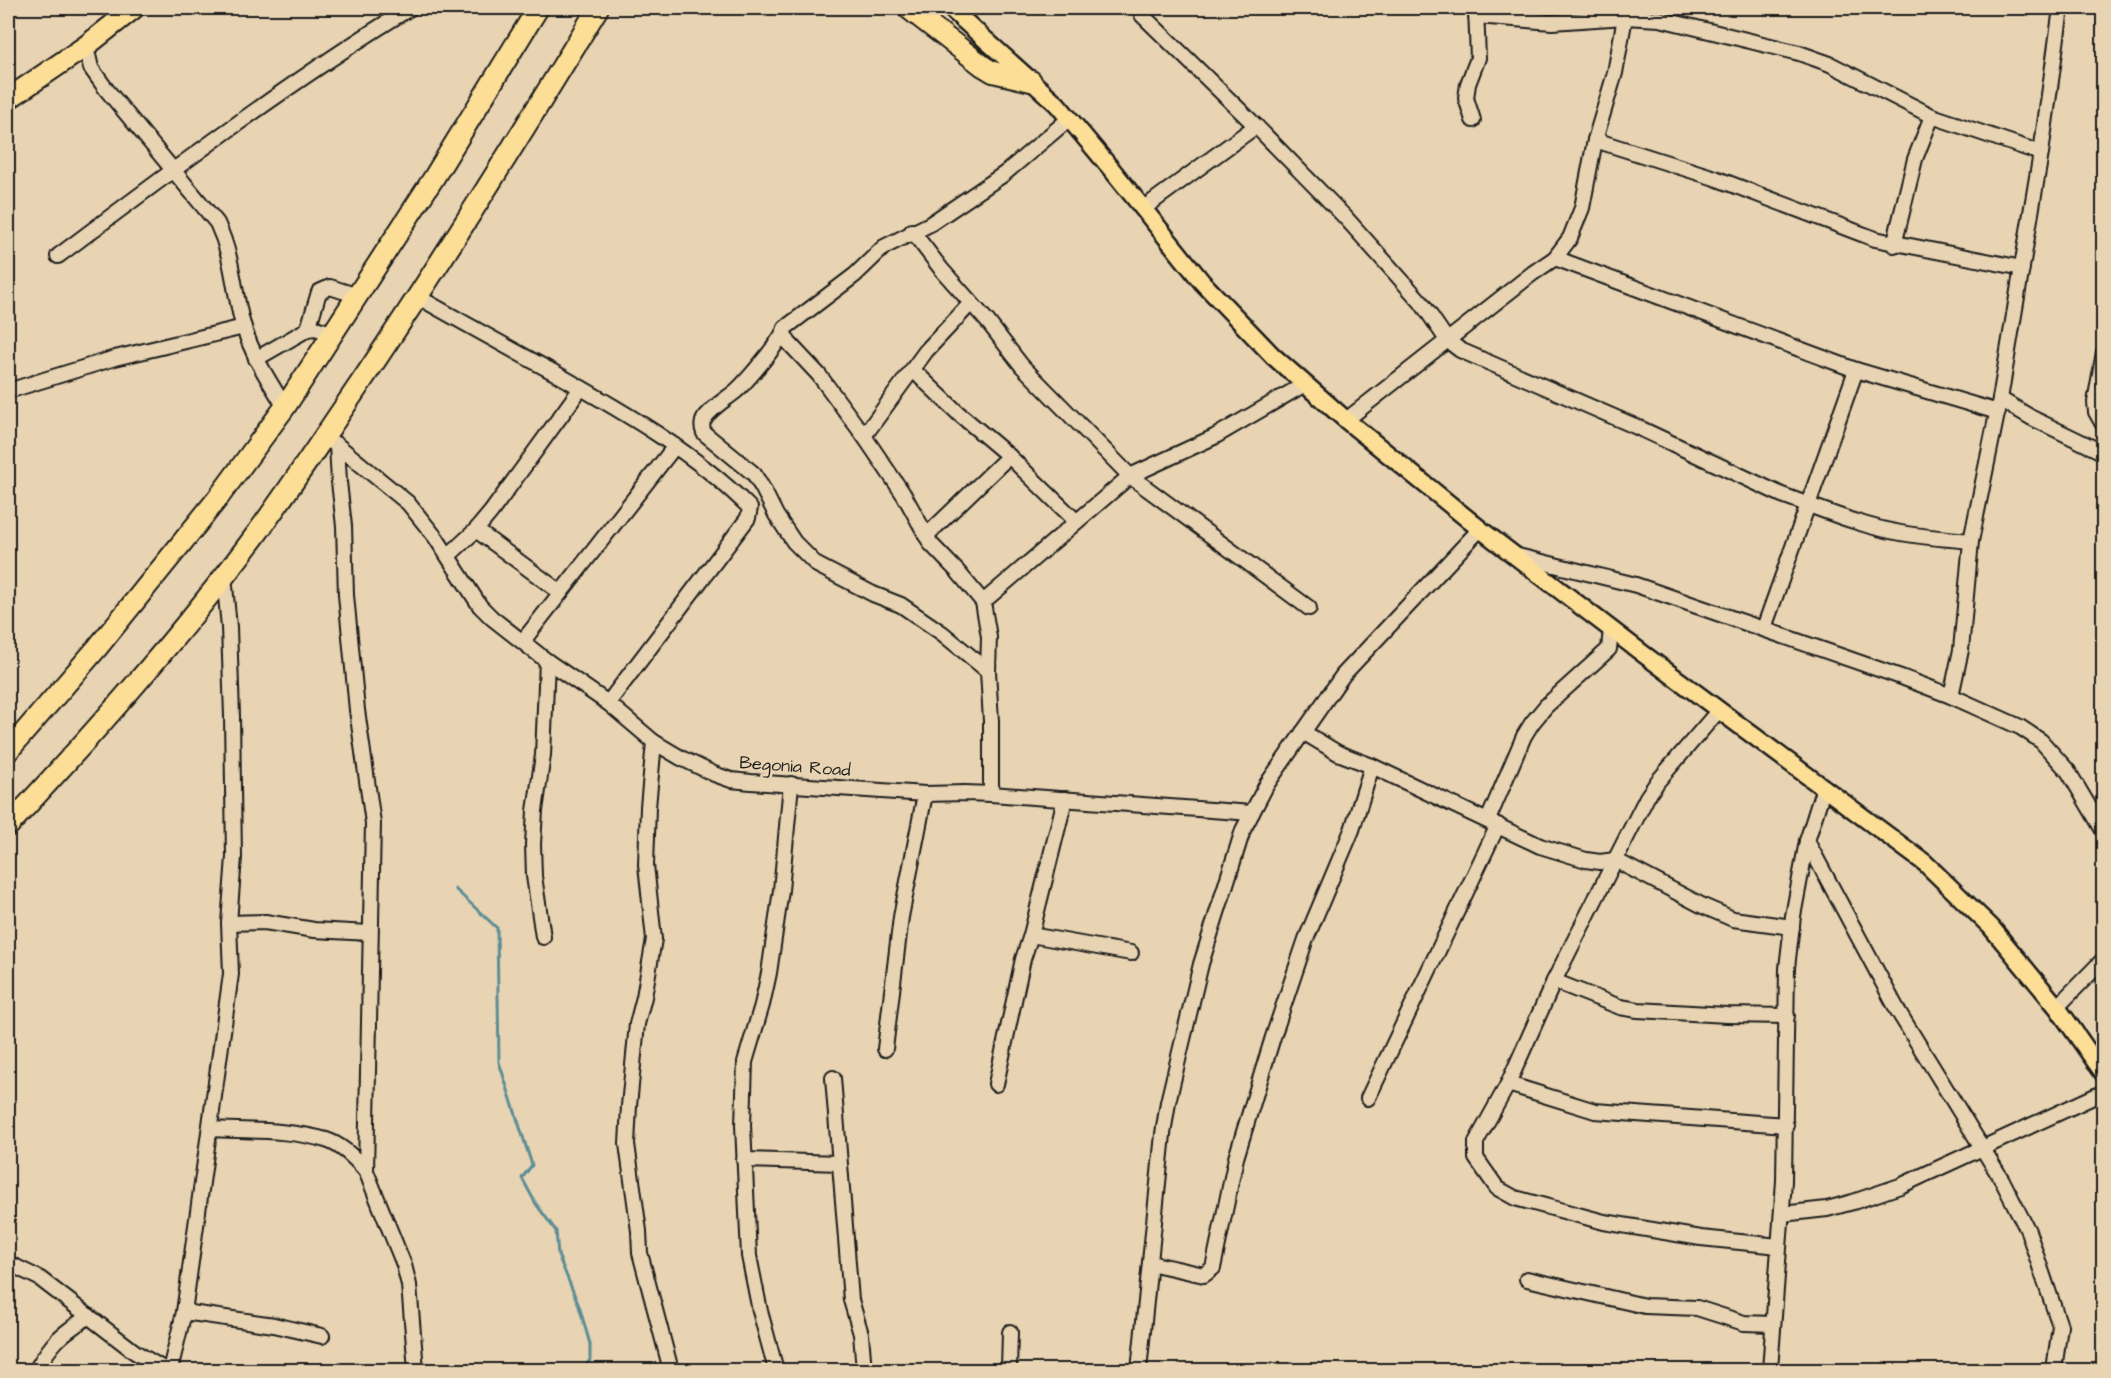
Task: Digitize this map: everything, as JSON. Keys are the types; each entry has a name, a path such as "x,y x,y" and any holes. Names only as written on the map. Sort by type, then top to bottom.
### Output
{"highway":[{"path":"8,99 86,46 134,8"},
{"path":"10,743 97,648 218,498 285,407 433,179 538,8"},
{"path":"8,826 65,765 167,648 331,442 418,297 479,203 598,8"},
{"path":"908,8 993,72 1031,81"}],"main road":[{"path":"950,8 1070,118 1202,282 1274,356 1346,420 1480,529 1925,863 1991,927 2057,1007 2103,1074"}],"street":[{"path":"58,256 172,170 351,45 410,8"},
{"path":"1951,696 1961,650 1971,541 1998,411 2041,153 2061,8"},
{"path":"1473,120 1466,98 1468,84 1478,58 1476,12 1552,22 1660,13 1830,64 1932,116 2041,153"},
{"path":"1142,15 1345,217 1421,302 1447,340 1468,355 1637,427 1782,495 1856,522 1900,533 1971,541"},
{"path":"1346,420 1555,258 1570,238 1582,208 1595,140 1615,73 1625,17"},
{"path":"86,46 91,68 132,123 217,223 233,267 244,327 256,359 285,407"},
{"path":"1894,245 1915,159 1932,116"},
{"path":"988,671 942,633 901,605 873,594 817,565 794,542 754,474 704,433 702,426 704,420 719,404 750,378 784,334 785,328 855,274 884,247 930,224 1004,174 1070,118"},
{"path":"1144,208 1256,126"},
{"path":"1595,140 1715,178 1894,245 2022,268"},
{"path":"912,231 1022,366 1130,476 1193,525 1309,608"},
{"path":"1555,258 1856,370 1998,411 2032,418 2103,453"},
{"path":"308,330 319,292 330,286 358,296"},
{"path":"418,297 614,406 724,482 750,508 748,518 608,703"},
{"path":"864,436 926,351 971,303"},
{"path":"8,391 115,358 244,327"},
{"path":"256,359 308,330 315,328 332,333"},
{"path":"784,334 789,343 819,375 864,436 904,495 926,536 982,602 989,637 992,794"},
{"path":"2103,352 2095,402 2096,412 2103,426"},
{"path":"913,369 958,413 1009,456 1076,521"},
{"path":"1764,628 1856,370"},
{"path":"982,602 1130,476 1214,438 1305,384"},
{"path":"448,556 476,531 581,388"},
{"path":"1998,411 2010,418 2032,418"},
{"path":"331,442 357,710 373,823 366,1171"},
{"name":"Begonia Road","path":"331,442 408,503 448,556 480,606 547,661 608,703 654,742 681,758 731,780 925,794 992,794 1252,813"},
{"path":"524,641 675,446"},
{"path":"926,536 1009,456"},
{"path":"1139,1371 1168,1102 1201,964 1243,830 1267,784 1343,675 1480,529"},
{"path":"476,531 560,592"},
{"path":"1515,555 1636,585 1764,628 1951,696 2020,727 2041,741 2068,771 2103,832"},
{"path":"170,1371 184,1312 231,974 229,923 234,857 229,627 224,576"},
{"path":"1368,1098 1493,823 1524,736 1546,706 1609,649 1611,629"},
{"path":"543,938 534,876 533,844 543,755 547,661"},
{"path":"1719,710 1647,797 1554,981 1508,1084 1476,1142 1475,1151 1476,1158 1497,1188 1515,1198 1604,1222 1701,1238 1779,1246"},
{"path":"1303,732 1338,753 1372,766 1540,846 1586,860 1600,862 1615,860 1733,919 1792,927"},
{"path":"654,742 646,865 654,939 637,1024 627,1144 640,1253 671,1371"},
{"path":"1150,1263 1204,1275 1213,1268 1236,1158 1273,1037 1306,939 1352,830 1372,766"},
{"path":"776,1371 760,1311 749,1256 743,1125 745,1062 769,973 781,890 791,784"},
{"path":"1770,1371 1782,1214 1787,968 1807,841 1824,788"},
{"path":"885,1049 901,918 925,794"},
{"path":"996,1084 1023,958 1031,935 1065,799"},
{"path":"1807,841 1898,1011 2002,1180 2028,1231 2060,1326 2054,1371"},
{"path":"229,923 265,922 314,930 370,933"},
{"path":"1031,935 1131,953"},
{"path":"2057,1007 2103,959"},
{"path":"1554,981 1620,1007 1638,1010 1787,1016"},
{"path":"833,1078 851,1300 861,1334 864,1371"},
{"path":"1508,1084 1595,1111 1785,1125"},
{"path":"1782,1214 1827,1209 1900,1186 2103,1092"},
{"path":"210,1129 292,1134 327,1140 355,1158 366,1171 404,1265 409,1285 416,1371"},
{"path":"744,1160 839,1163"},
{"path":"8,1263 39,1278 135,1352 165,1371"},
{"path":"1527,1279 1645,1305 1697,1308 1744,1323 1773,1324"},
{"path":"184,1312 274,1325 322,1336"},
{"path":"36,1371 51,1346 65,1332 89,1316"},
{"path":"1009,1371 1010,1332"}],"waterway":[{"path":"455,889 497,928 499,1062 532,1165 522,1178 536,1204 556,1231 558,1255 579,1306 590,1344 590,1360 586,1365 587,1370"}]}
